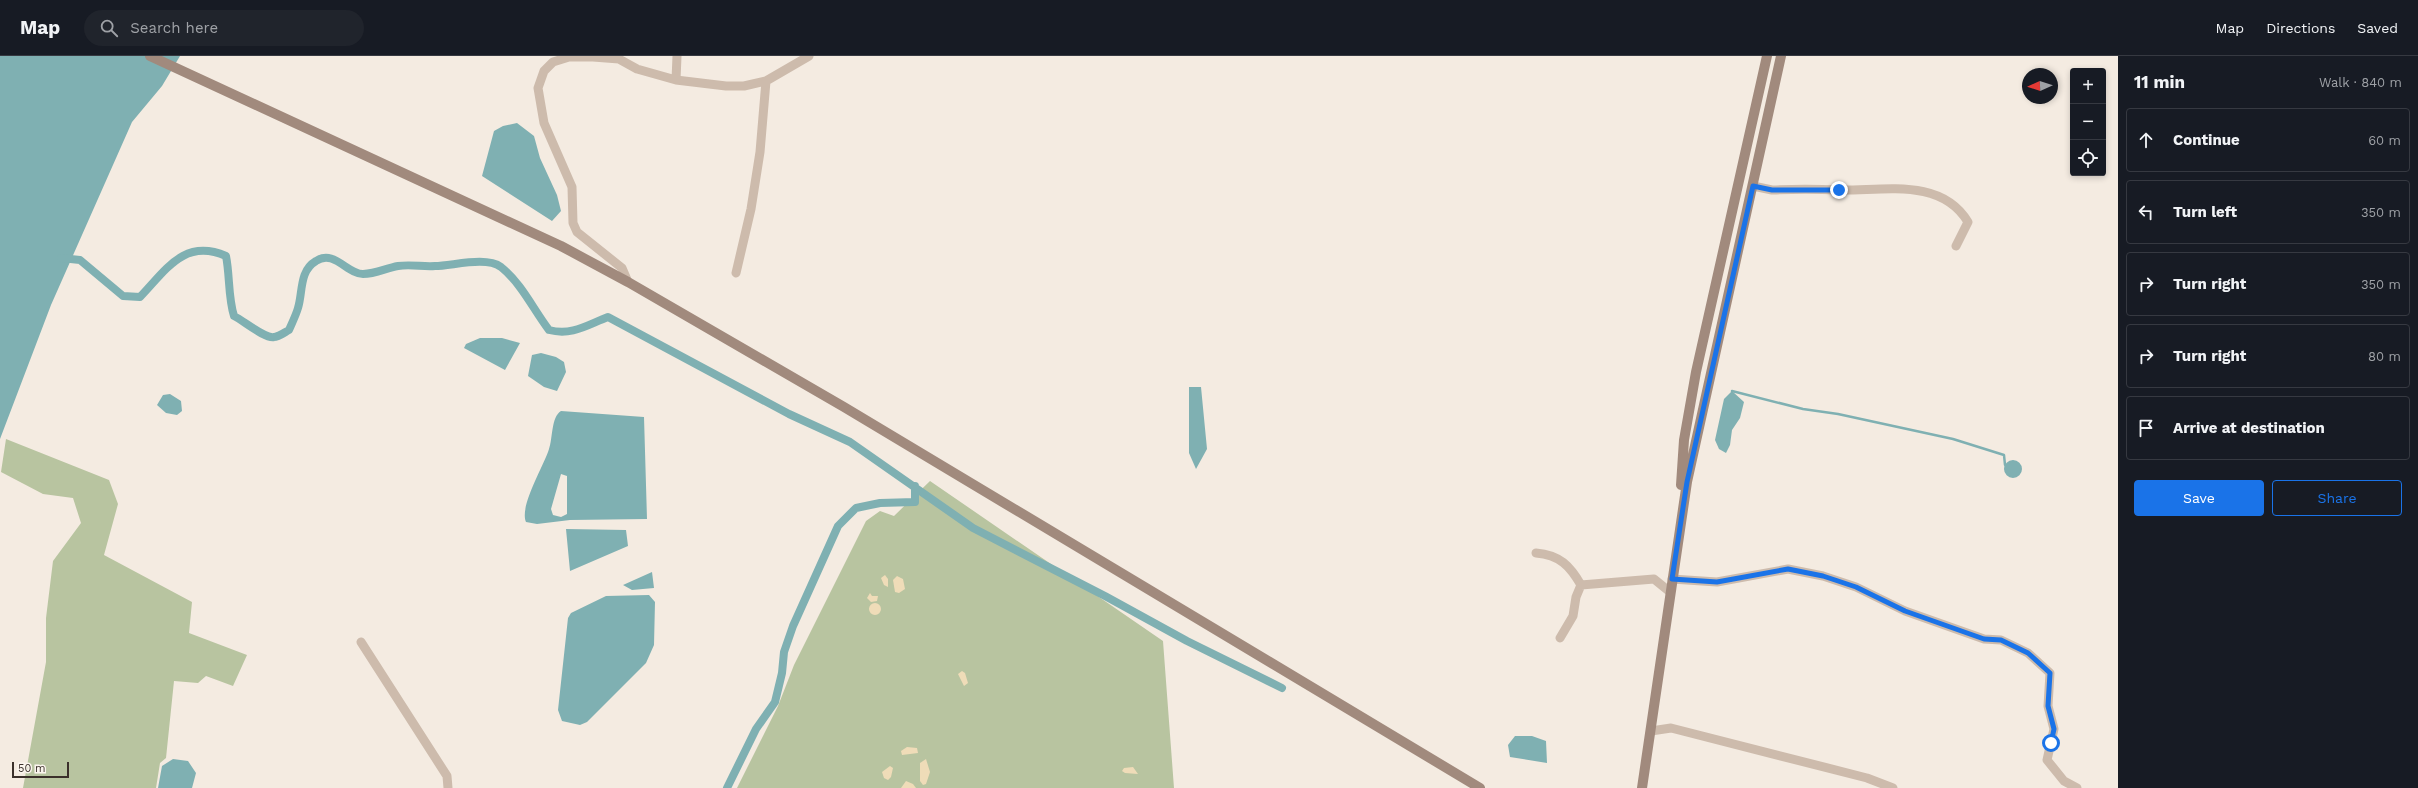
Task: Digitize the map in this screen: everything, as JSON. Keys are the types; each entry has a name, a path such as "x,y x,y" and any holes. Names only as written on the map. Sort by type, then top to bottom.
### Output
{"main road":[{"path":"150,56 322,134 561,246 628,282 844,408 1480,788"},
{"path":"1677,545 1684,440 1696,372 1767,56"},
{"path":"1642,788 1687,482 1781,56"}],"street":[{"path":"628,282 622,268 577,232 573,223 572,187 544,123 538,88 544,71 553,62 569,56 619,59 637,69 676,80 726,86 744,86 766,81 808,56"},
{"path":"676,80 677,56"},
{"path":"736,272 751,209 760,152 766,81"},
{"path":"1753,186 1772,190 1906,188 1928,193 1949,201 1962,212 1968,222 1956,246"},
{"path":"1536,553 1547,554 1570,566 1581,585"},
{"path":"1672,579 1717,582 1788,569 1823,576 1856,587 1905,611 1984,639 2001,640 2028,653 2050,673 2048,706 2054,729 2048,760 2064,781 2077,788"},
{"path":"1581,585 1654,579 1670,592"},
{"path":"1560,638 1573,616 1576,597 1581,585"},
{"path":"361,642 447,776 448,788"},
{"path":"1651,731 1671,728 1867,778 1893,788"}],"green space":[{"path":"6,439 109,480 118,504 104,555 192,602 189,633 247,655 233,686 206,676 198,683 174,681 166,758 160,763 156,788 23,788 46,662 46,618 53,561 81,523 73,498 43,494 1,472"},
{"path":"930,481 1163,641 1174,788 737,788 778,706 794,665 866,521 880,511 894,516"}],"sand":[{"path":"885,575 888,579 888,587 884,585 881,578"},
{"path":"897,576 903,579 905,589 899,593 895,592 893,580"},
{"path":"870,593 872,596 878,596 877,601 871,602 867,598"},
{"path":"877,603 880,604 880,614 873,615 870,614 869,607 870,604"},
{"path":"962,671 965,673 968,683 964,686 958,674"},
{"path":"907,747 917,748 918,753 902,755 901,751"},
{"path":"926,759 930,772 926,784 923,785 920,781 920,763"},
{"path":"890,766 893,768 891,777 888,780 884,778 882,772"},
{"path":"1133,767 1138,774 1125,773 1122,771 1124,768"},
{"path":"906,781 913,784 916,788 901,788"}],"water":[{"path":"0,56 180,56 162,86 132,122 51,305 0,439"},
{"path":"517,123 534,136 540,158 557,195 561,211 552,221 482,176 494,131 503,126"},
{"path":"480,338 502,338 520,343 505,370 464,348 466,344"},
{"path":"541,353 556,357 564,362 566,372 557,391 544,387 528,376 532,355"},
{"path":"1189,387 1201,387 1207,449 1196,469 1189,453"},
{"path":"1732,391 1744,402 1740,418 1732,430 1730,445 1726,453 1719,449 1715,440 1724,399"},
{"path":"170,394 181,401 182,411 177,415 166,413 157,405 163,395"},
{"path":"561,411 644,417 647,519 570,520 537,524 526,522 526,506 549,449 555,418","holes":["561,474 567,476 567,514 561,517 553,515 551,509"]},
{"path":"2013,460 2019,463 2022,469 2019,475 2013,478 2007,475 2004,469 2007,463"},
{"path":"566,529 626,530 628,546 570,571"},
{"path":"652,572 654,588 632,590 623,585"},
{"path":"649,595 655,602 654,645 646,663 587,722 580,725 562,721 558,710 568,618 571,613 606,596"},
{"path":"1515,736 1532,736 1546,741 1547,763 1510,757 1508,745"},
{"path":"173,759 188,761 196,773 192,788 158,788 162,766"}],"waterway":[{"path":"61,258 80,260 123,296 140,297 168,267 187,254 198,251 211,251 226,256 234,316 260,333 270,337 276,337 289,330 300,302 304,276 311,265 323,258 335,260 351,270 363,274 403,265 442,266 469,262 487,262 495,264 501,267 515,281 549,330 565,332 572,331 608,317 789,414 850,442 973,528 1105,596 1187,641 1282,688"},
{"path":"1732,391 1803,409 1838,414 1953,439 2004,455 2005,465"},
{"path":"727,788 756,729 775,702 782,673 784,652 793,626 838,526 856,508 880,503 915,502 915,486"}],"route":[{"path":"1839,190 1772,190 1753,186 1687,482 1672,579 1717,582 1788,569 1823,576 1856,587 1905,611 1954,627 1984,639 2001,640 2028,653 2050,673 2048,706 2054,729 2051,743"}]}
